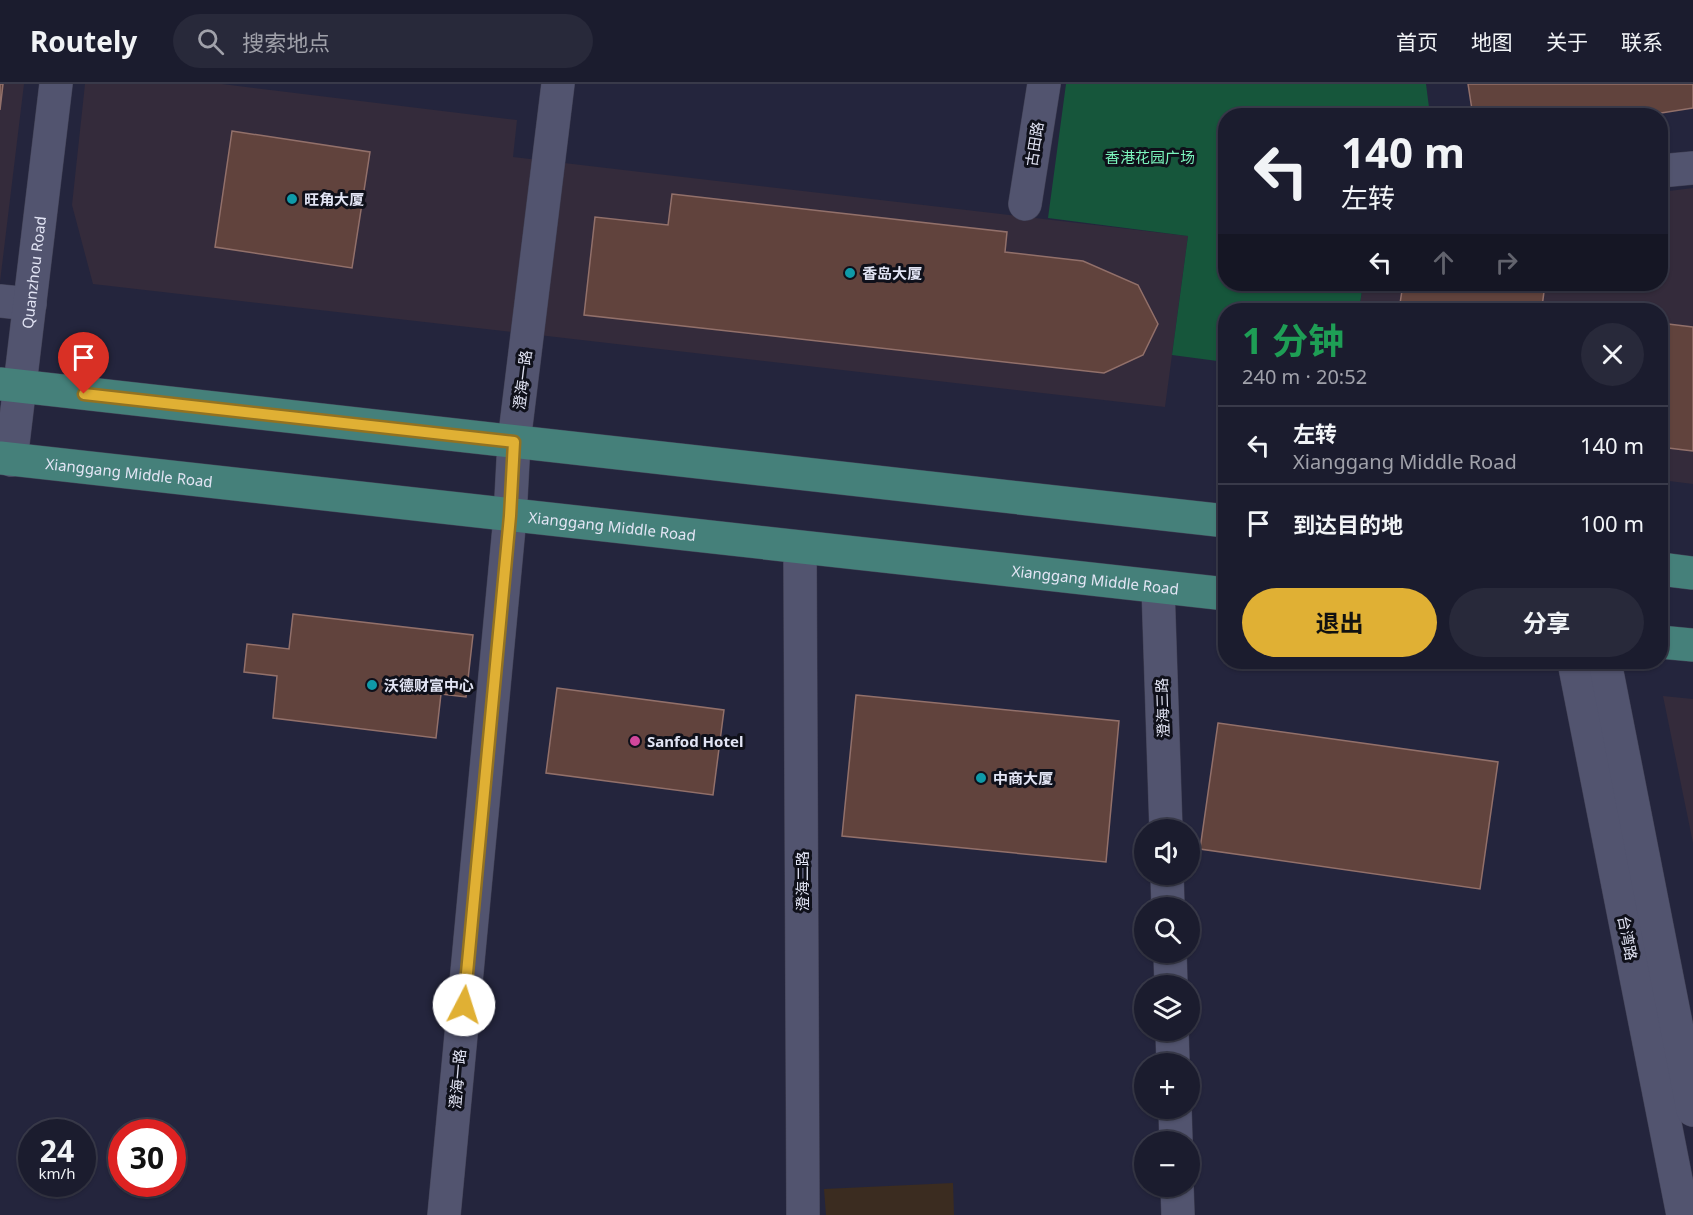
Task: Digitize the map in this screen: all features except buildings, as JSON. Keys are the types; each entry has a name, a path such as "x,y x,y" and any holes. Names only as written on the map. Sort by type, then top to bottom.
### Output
{"main road":[{"path":"10,386 1218,519"},
{"name":"Xianggang Middle Road","path":"5,459 1218,593"},
{"path":"1668,570 1693,573"},
{"path":"1668,643 1693,645"}],"street":[{"name":"Quanzhou Road","path":"5,459 15,302 56,84"},
{"name":"澄海一路","path":"444,1215 510,516 514,442 558,84"},
{"name":"古田路","path":"1025,204 1044,84"},
{"path":"1668,170 1693,168"},
{"name":"澄海二路","path":"800,548 803,1215"},
{"name":"澄海三路","path":"1158,587 1166,819"},
{"name":"台湾路","path":"1575,669 1683,1215"},
{"name":"台湾路","path":"1606,669 1693,1110"},
{"path":"1178,1197 1178,1215"}],"shaded area":[{"path":"0,84 24,84 0,282"},
{"path":"85,84 222,84 517,120 513,157 1188,236 1165,407 93,284 72,205"},
{"path":"1693,188 1693,484 1668,481 1668,303 1360,303 1362,291 1668,291 1668,191"},
{"path":"1663,696 1693,699 1693,843"},
{"path":"953,1183 954,1215 826,1215 824,1189"}],"green space":[{"name":"香港花园广场","path":"1066,84 1426,84 1429,108 1218,108 1218,291 1362,291 1360,303 1218,303 1218,361 1172,355 1188,236 1048,218"}],"place":[{"name":"旺角大厦","path":"292,199"},
{"name":"香岛大厦","path":"850,273"},
{"name":"沃德财富中心","path":"372,685"},
{"name":"Sanfod Hotel","path":"635,741"},
{"name":"中商大厦","path":"981,778"}],"route":[{"path":"84,394 514,442 510,516 464,1005"}]}
